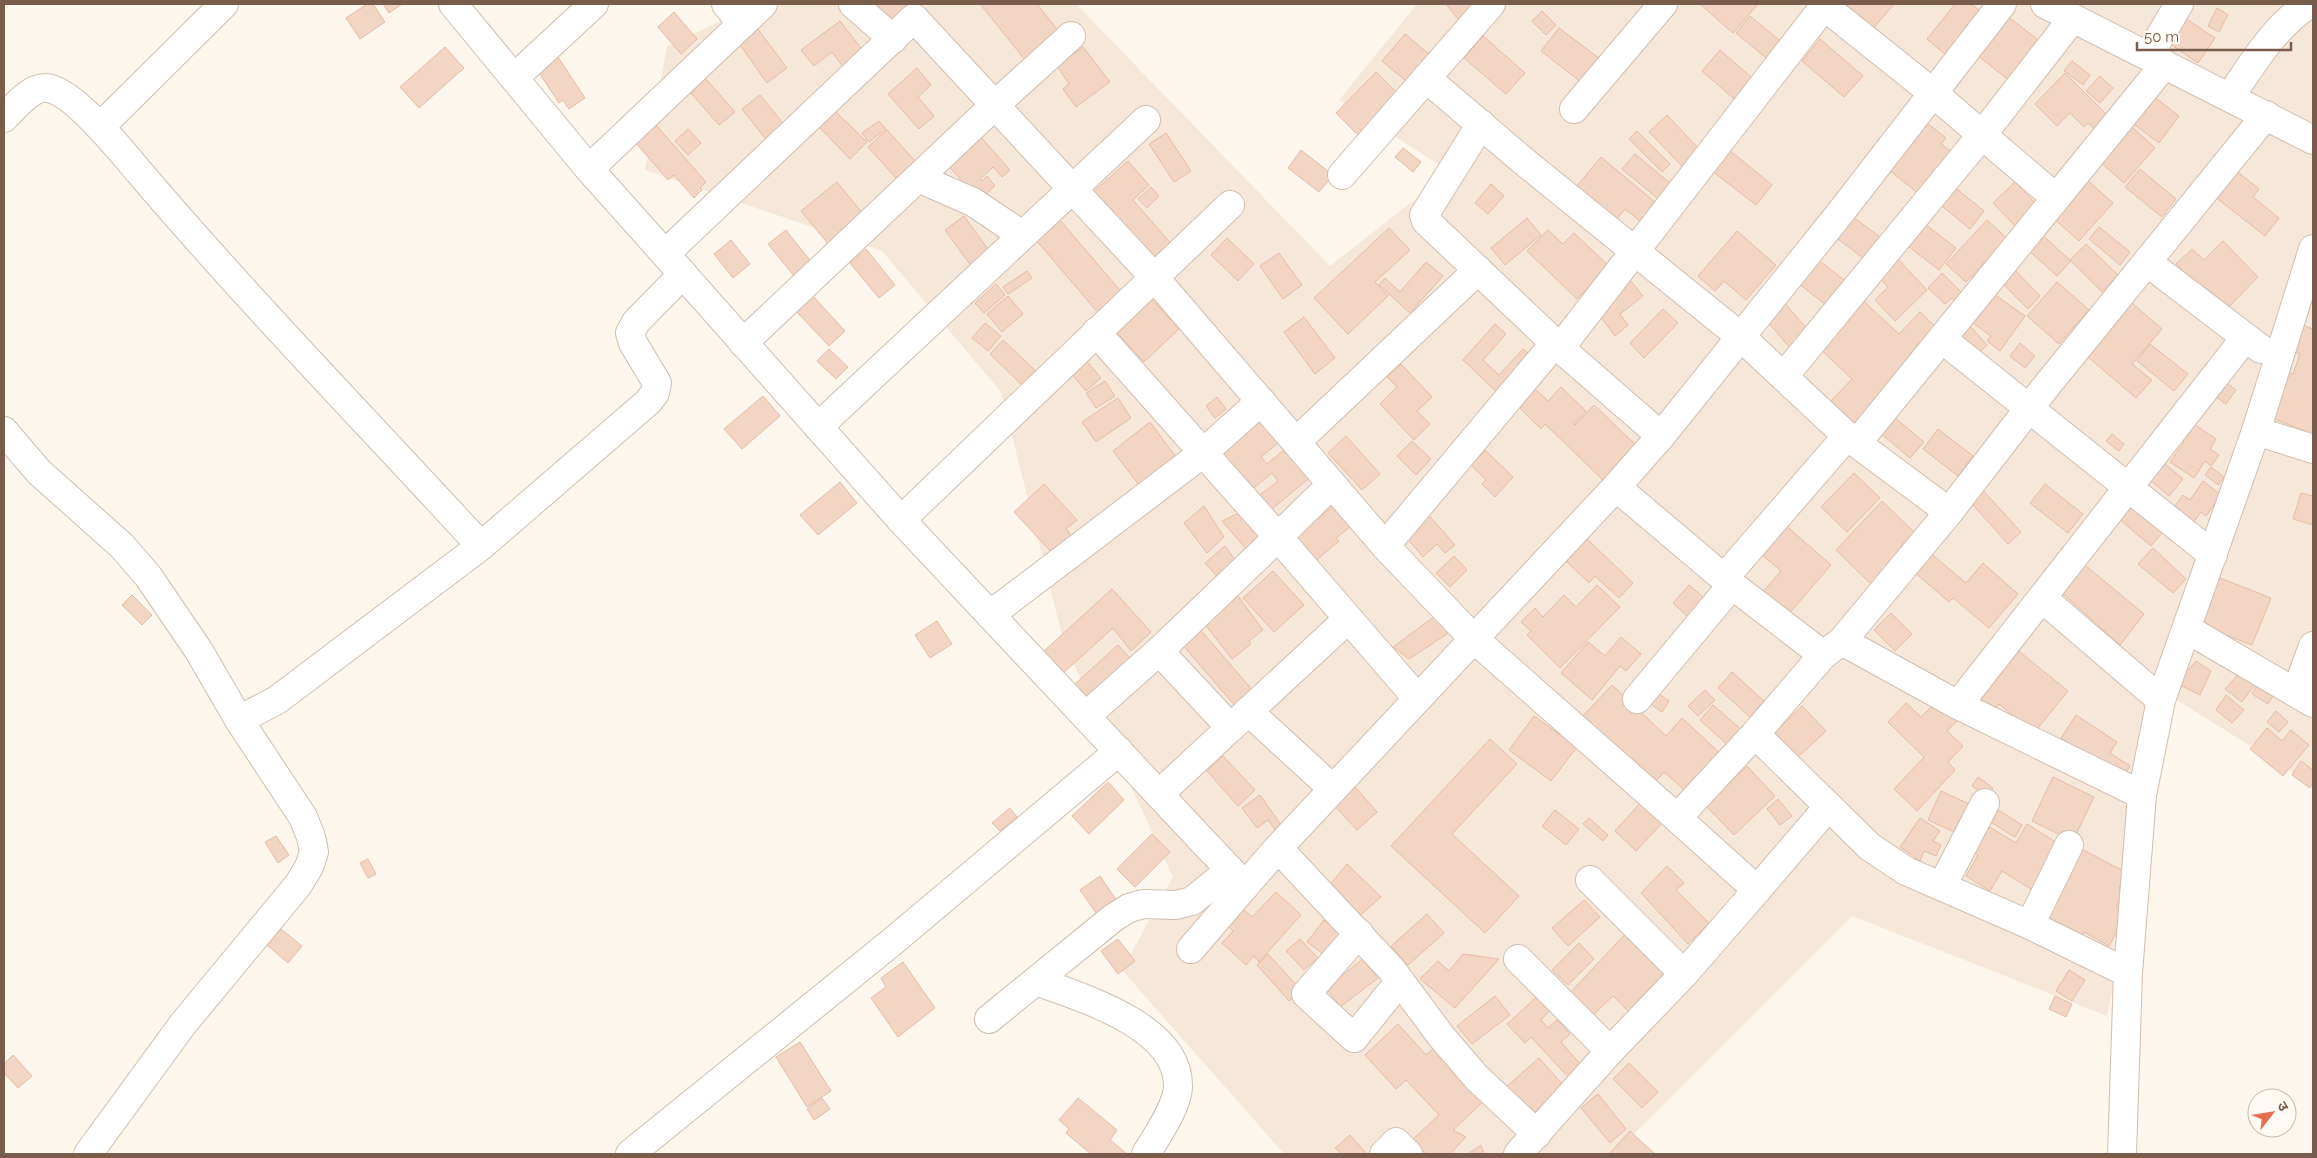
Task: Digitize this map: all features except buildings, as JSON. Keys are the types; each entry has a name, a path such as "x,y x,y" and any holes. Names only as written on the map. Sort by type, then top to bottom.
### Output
{"street":[{"path":"100,127 224,4"},
{"path":"453,4 590,169 901,520 1238,878"},
{"path":"514,78 594,4"},
{"path":"590,169 734,14 763,4"},
{"path":"853,4 893,39"},
{"path":"1342,175 1491,4"},
{"path":"1574,109 1663,4"},
{"path":"988,1019 1113,918 1129,908 1143,904 1176,906 1192,901 1238,878 1278,848 1616,487 1661,436 2002,4"},
{"path":"2045,4 2157,59 2313,140"},
{"path":"1637,699 1728,582 1942,339 2056,198 2157,59 2179,4"},
{"path":"2230,97 2272,36 2294,14 2309,4"},
{"path":"1385,546 1558,346 1825,5 1933,92 2056,198"},
{"path":"239,720 277,700 481,546 648,402 655,393 657,383 633,343 630,334 674,264 922,11 995,105 1154,277 1385,546 1473,638 1757,890"},
{"path":"1784,376 1982,135 2073,18"},
{"path":"743,342 1071,36"},
{"path":"1426,78 1527,164 1741,337 1852,439 1949,512"},
{"path":"4,118 35,91 46,88 60,93 100,127 208,252 481,546"},
{"path":"1678,818 1832,648 1949,512 2029,408 2266,115"},
{"path":"818,427 1146,120"},
{"path":"1481,124 1424,215 1432,229 1558,346 1661,436"},
{"path":"918,178 973,202 1022,235"},
{"path":"901,520 1230,205"},
{"path":"2122,1154 2128,973 2142,796 2161,700 2256,430 2313,253"},
{"path":"2146,262 2278,361"},
{"path":"1296,442 1478,270"},
{"path":"1096,332 1417,698"},
{"path":"1958,705 2245,338"},
{"path":"1942,339 2213,555"},
{"path":"990,615 1203,453 1261,401"},
{"path":"2256,430 2313,449"},
{"path":"4,432 38,472 105,528 135,560 199,651 239,720 303,818 311,836 314,852 309,867 298,885 183,1024 88,1154"},
{"path":"1086,716 1159,651 1278,538 1331,484"},
{"path":"1616,487 1728,582 1832,648 1958,705 2142,796"},
{"path":"2042,598 2161,700"},
{"path":"1159,794 1348,619"},
{"path":"2187,628 2305,698 2313,646"},
{"path":"1159,651 1239,719 1333,789"},
{"path":"1755,734 1870,847 1906,871 2030,925 2128,973"},
{"path":"630,1154 892,942 1119,751"},
{"path":"1942,886 1985,803"},
{"path":"1518,1154 1610,1050 1684,974 1828,807"},
{"path":"2030,925 2068,845"},
{"path":"1278,848 1400,981 1477,1078 1537,1134"},
{"path":"1191,949 1238,878"},
{"path":"1590,880 1684,974"},
{"path":"1358,933 1306,994 1354,1038 1400,981"},
{"path":"1518,959 1610,1050"},
{"path":"1036,981 1106,1006 1144,1028 1165,1050 1176,1068 1178,1086 1171,1110 1146,1154"},
{"path":"1384,1154 1396,1142 1408,1154"}],"shaded area":[{"path":"757,4 1076,4 1330,266 1450,172 1339,100 1417,4 2313,4 2313,785 2172,697 2107,1016 1852,916 1614,1154 1284,1154 1122,970 1173,877 1064,643 1001,392 882,251 645,170 667,46"}]}
